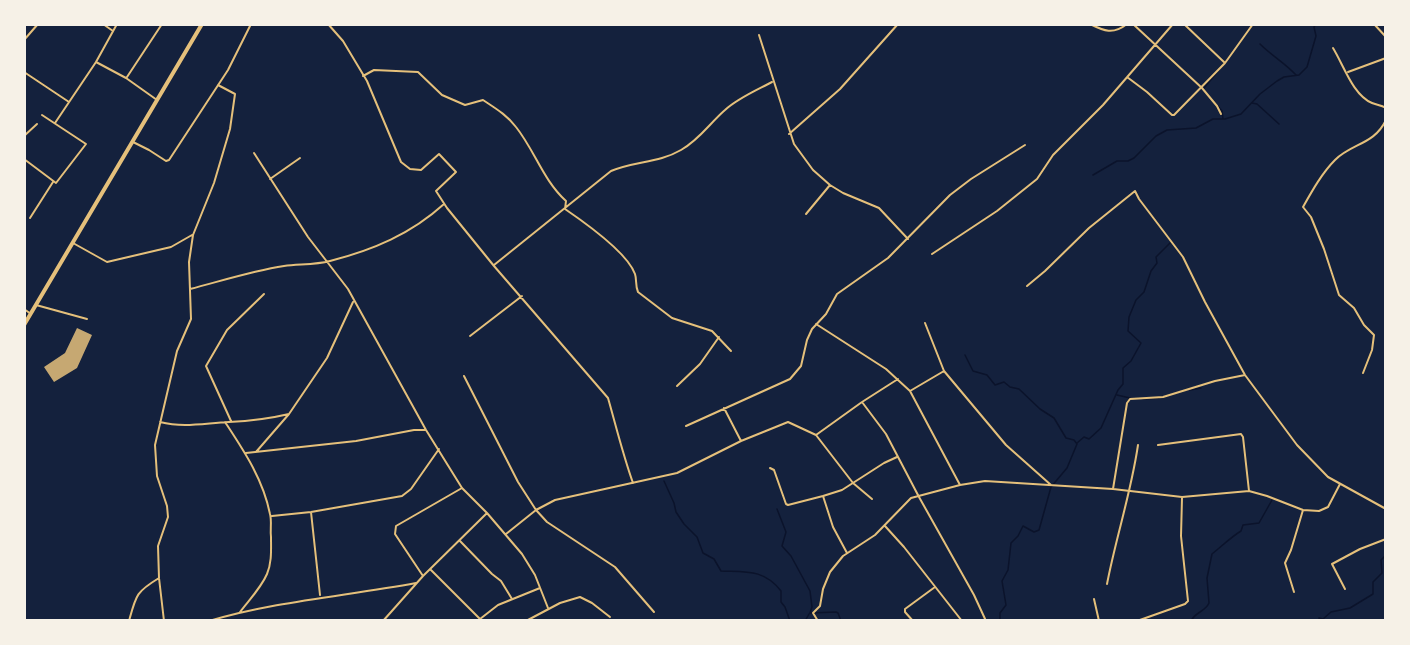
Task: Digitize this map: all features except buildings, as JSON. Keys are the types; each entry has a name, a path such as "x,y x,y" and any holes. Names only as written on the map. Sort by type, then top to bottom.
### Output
{"main road":[{"path":"24,325 202,24"}],"street":[{"path":"24,40 38,24"},
{"path":"103,24 113,32"},
{"path":"55,123 96,62 117,24"},
{"path":"126,78 162,24"},
{"path":"133,142 166,161 169,160 228,70 251,24"},
{"path":"328,24 343,41 363,76 401,162 410,169 421,170 439,154 456,172 436,191 444,204 494,266 608,398 633,483"},
{"path":"789,134 840,89 898,24"},
{"path":"1090,24 1107,32 1120,29 1127,24"},
{"path":"1133,24 1155,47 1202,88 1221,114"},
{"path":"932,255 997,211 1037,179 1053,155 1103,105 1173,24"},
{"path":"1184,24 1225,63"},
{"path":"1127,77 1172,115 1225,63 1253,24"},
{"path":"1374,24 1386,37"},
{"path":"759,35 794,144 813,170 830,185 879,208 908,239"},
{"path":"1333,48 1348,72 1352,86 1371,103 1386,108"},
{"path":"1348,72 1386,58"},
{"path":"96,62 126,78 157,100"},
{"path":"363,76 374,70 418,72 442,95 465,105 483,100 517,127 551,186 566,201 565,208"},
{"path":"24,72 69,102"},
{"path":"494,266 611,171 623,166 669,157 696,140 726,108 772,81"},
{"path":"164,621 158,546 168,517 167,506 157,476 155,445 177,351 191,318 189,262 193,235 214,183 234,107 235,94 218,85"},
{"path":"24,159 56,183 86,144 42,116"},
{"path":"1363,373 1372,350 1374,334 1364,325 1354,308 1339,295 1311,217 1303,207 1337,159 1368,141 1382,129 1386,120"},
{"path":"24,136 37,124"},
{"path":"686,426 786,381 796,374 801,366 807,340 837,294 888,258 950,195 1025,145"},
{"path":"254,153 308,237 348,289 353,302 426,430 462,488 522,554 535,575 548,609"},
{"path":"270,179 300,158"},
{"path":"30,218 54,181"},
{"path":"806,214 830,185"},
{"path":"1027,286 1089,228 1135,191 1183,256 1204,302 1245,375 1304,452 1328,477 1386,508"},
{"path":"190,289 283,266 328,262 384,244 402,235 444,204"},
{"path":"565,208 606,238 634,272 636,289 648,302 672,318 712,331 731,351"},
{"path":"73,243 106,262 171,247 193,235"},
{"path":"231,422 206,366 228,330 264,294"},
{"path":"470,336 522,296"},
{"path":"255,453 289,414 327,358 353,302"},
{"path":"36,305 87,319"},
{"path":"24,309 31,314"},
{"path":"925,323 944,371 1006,445 1051,486"},
{"path":"816,324 897,379 910,391 960,485"},
{"path":"677,386 700,364 719,336"},
{"path":"910,391 944,371"},
{"path":"1113,489 1127,403 1130,399 1163,397 1215,381 1245,375"},
{"path":"464,376 518,482 536,510 547,522 615,567 654,612"},
{"path":"816,435 897,379"},
{"path":"862,402 886,434 971,588 986,621"},
{"path":"724,408 741,441"},
{"path":"160,422 186,426 258,421 289,414"},
{"path":"225,422 246,453 264,490 271,516 272,553 267,574 240,612"},
{"path":"505,534 536,510 555,500 677,473 741,441 788,422 816,435 853,483 872,499"},
{"path":"246,453 356,441 414,430 426,430"},
{"path":"1158,445 1241,434 1249,491"},
{"path":"1107,584 1130,492 1138,445"},
{"path":"271,516 311,512 402,496 411,489 439,449"},
{"path":"771,468 774,470 788,505 843,490 884,463 898,457"},
{"path":"818,621 813,613 820,606 823,589 830,572 847,553 875,535 911,498 960,485 986,481 1113,489 1182,497 1249,491 1303,510 1323,510 1328,507 1340,484"},
{"path":"423,576 395,534 396,525 462,488"},
{"path":"823,496 833,527 847,553"},
{"path":"1137,621 1185,604 1189,597 1181,536 1182,497"},
{"path":"1294,592 1285,563 1303,510"},
{"path":"311,512 320,596"},
{"path":"383,621 423,576 487,513"},
{"path":"885,526 962,621"},
{"path":"1345,589 1332,564 1360,549 1386,539"},
{"path":"460,540 501,581 512,599"},
{"path":"431,570 481,620 498,605 540,588"},
{"path":"129,621 135,601 142,589 159,578"},
{"path":"209,621 240,612 320,596 363,593 416,584"},
{"path":"912,621 905,609 935,587"},
{"path":"526,621 572,598 580,597 610,617"},
{"path":"1094,599 1099,621"}],"waterway":[{"path":"1093,175 1117,161 1128,161 1134,158 1156,136 1167,130 1196,128 1213,119 1225,119 1241,114 1260,94 1277,81 1284,77 1299,75 1307,67 1316,36 1314,27 1316,24"},
{"path":"1260,44 1296,75"},
{"path":"1204,88 1219,70"},
{"path":"1215,103 1222,111 1223,119"},
{"path":"1252,103 1257,104 1279,124"},
{"path":"1077,443 1084,437 1089,439 1101,428 1123,384 1123,368 1131,361 1141,343 1128,331 1129,317 1136,300 1144,292 1151,271 1157,263 1156,257 1170,243"},
{"path":"965,355 973,371 987,375 995,385 1004,382 1010,387 1019,389 1040,409 1054,418 1066,438 1074,440 1077,444 1067,468 1051,487 1039,530 1034,532 1023,526 1011,543 1008,570 1002,581 1006,605 1000,613 1000,621"},
{"path":"1190,390 1201,388"},
{"path":"1117,395 1130,398"},
{"path":"1143,399 1159,398"},
{"path":"664,481 676,512 697,537 703,553 714,559 721,571 754,573 775,584 781,591 781,602 790,621"},
{"path":"1191,621 1209,603 1207,578 1212,554 1241,531 1243,525 1259,523 1272,500"},
{"path":"777,509 786,532 782,546 791,556 810,591 812,607 810,613 836,612 841,621"},
{"path":"1320,621 1319,618 1323,619 1331,612 1350,608 1373,594 1373,582 1382,573 1381,560 1386,555"},
{"path":"805,621 809,614"}]}
